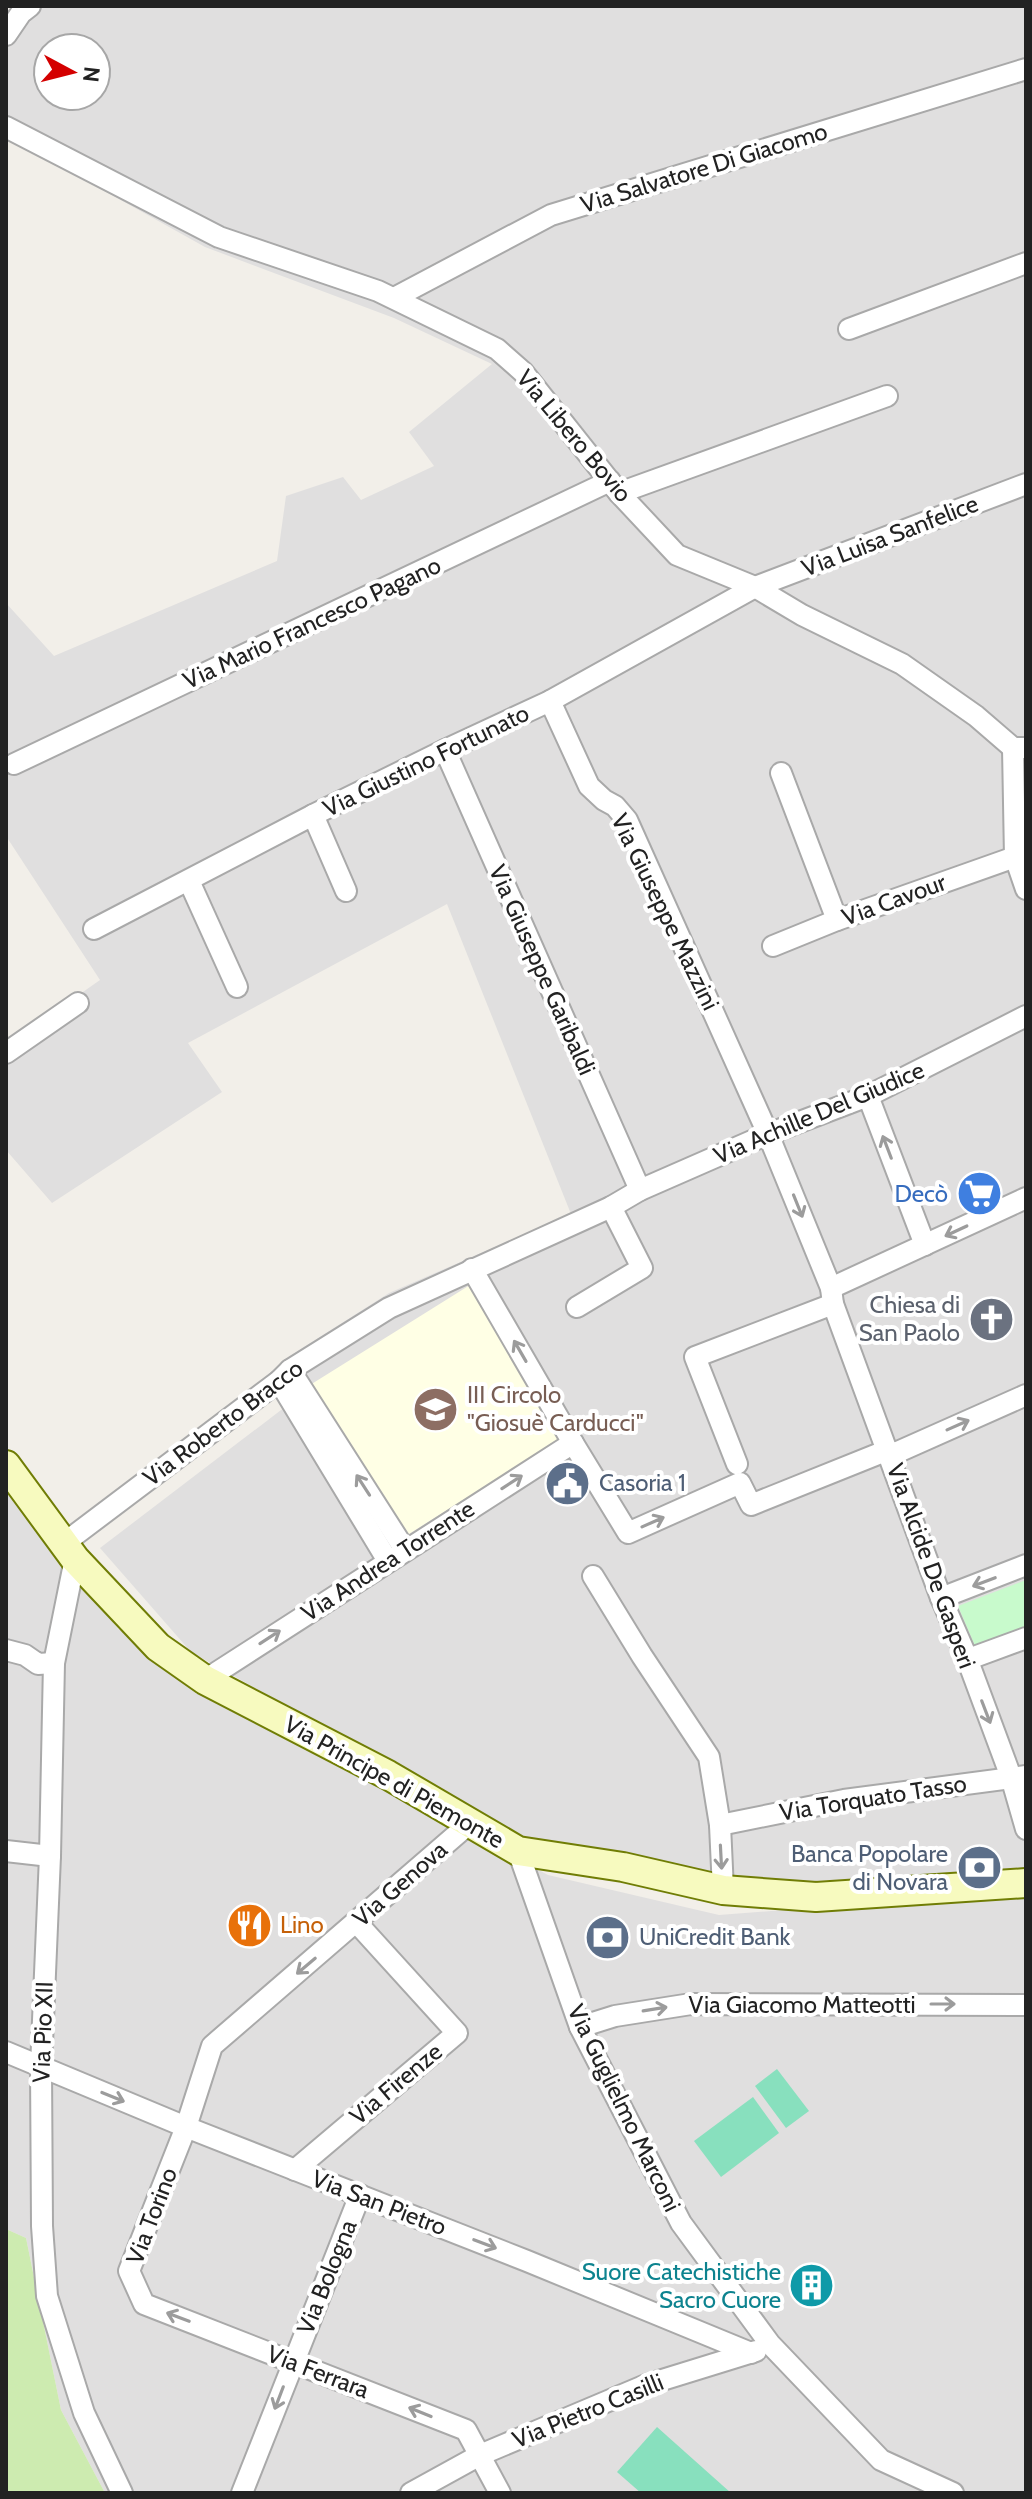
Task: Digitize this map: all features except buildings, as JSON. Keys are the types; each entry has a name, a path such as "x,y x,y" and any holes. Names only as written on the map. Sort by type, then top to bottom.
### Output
{"main road":[{"name":"Via Principe di Piemonte","path":"6,1465 69,1552 158,1647 205,1680 388,1775 518,1851 623,1867 723,1890 816,1897 1026,1883"}],"street":[{"path":"6,35 21,13 30,6"},
{"name":"Via Salvatore Di Giacomo","path":"394,298 551,215 1026,69"},
{"name":"Via Libero Bovio","path":"6,127 219,237 394,298 497,349 523,372 615,487 677,555 755,587 802,615 902,664 1019,748"},
{"path":"849,329 1026,263"},
{"name":"Via Mario Francesco Pagano","path":"14,764 615,487 887,396"},
{"name":"Via Luisa Sanfelice","path":"755,587 1026,484"},
{"name":"Via Giustino Fortunato","path":"94,929 313,815 550,701 755,587"},
{"name":"Via Giuseppe Mazzini","path":"550,701 589,786 615,806 627,820 768,1134"},
{"path":"1019,748 1015,857 1026,889"},
{"name":"Via Giuseppe Garibaldi","path":"445,750 640,1190"},
{"path":"781,773 837,920"},
{"path":"313,815 346,891"},
{"name":"Via Cavour","path":"773,946 1015,857"},
{"path":"189,881 237,987"},
{"path":"6,1053 78,1003"},
{"name":"Via Achille Del Giudice","path":"389,1308 611,1207 640,1190 768,1134 868,1096 1026,1016"},
{"path":"868,1096 925,1245"},
{"name":"Via Alcide De Gasperi","path":"768,1134 832,1296 941,1598 1018,1777 1026,1829"},
{"path":"737,1464 695,1357 832,1296 925,1245 1026,1198"},
{"path":"577,1307 642,1268 611,1207"},
{"path":"472,1269 628,1533 740,1483 751,1505 890,1453 1026,1395"},
{"name":"Via Roberto Bracco","path":"69,1552 284,1376 389,1308"},
{"path":"284,1376 397,1556"},
{"name":"Via Andrea Torrente","path":"205,1680 573,1443"},
{"name":"Via Pio XII","path":"69,1552 54,1663 41,2067 42,2226 47,2296 84,2413 122,2493"},
{"path":"941,1598 1026,1565"},
{"path":"593,1576 709,1757 720,1825 723,1890"},
{"path":"966,1660 1026,1638"},
{"path":"6,1650 25,1655 38,1664 54,1663"},
{"name":"Via Torquato Tasso","path":"720,1825 844,1800 1018,1777"},
{"name":"Via Genova","path":"186,2127 212,2046 470,1823"},
{"path":"6,1851 50,1856"},
{"name":"Via Guglielmo Marconi","path":"518,1851 580,2027 681,2223 761,2349 881,2460 953,2493"},
{"name":"Via Firenze","path":"295,2170 457,2033 357,1923"},
{"name":"Via Giacomo Matteotti","path":"580,2027 615,2016 691,2004 1026,2005"},
{"name":"Via San Pietro","path":"6,2052 295,2170 761,2349"},
{"name":"Via Torino","path":"144,2304 129,2271 186,2127"},
{"name":"Via Bologna","path":"242,2493 360,2195"},
{"name":"Via Ferrara","path":"144,2304 466,2430 500,2493"},
{"name":"Via Pietro Casilli","path":"411,2493 480,2455 646,2385 761,2349"}],"shaded area":[{"path":"19,6 1026,6 1026,1870 757,1884 517,1835 191,1652 100,1548 285,1407 266,1376 290,1356 389,1293 571,1214 447,904 188,1043 222,1092 52,1203 6,1150 6,1046 100,980 6,836 6,603 54,656 277,561 286,496 343,477 361,500 434,466 409,432 492,364 394,318 205,247 6,136 6,27"},
{"name":"III Circolo \"Giosuè Carducci\"","path":"470,1285 564,1437 404,1537 310,1385"},
{"path":"6,1483 118,1629 293,1738 548,1875 719,1915 1026,1891 1026,2493 105,2493 61,2410 26,2238 6,2229"}],"green space":[{"path":"1026,1580 1026,1627 975,1646 958,1606"},
{"path":"777,2069 809,2111 786,2128 755,2086"},
{"path":"753,2097 779,2133 721,2177 694,2141"},
{"path":"6,2229 26,2238 61,2410 105,2493 6,2493"},
{"path":"657,2427 731,2493 641,2493 617,2472"}],"place":[{"name":"Decò","path":"979,1194"},
{"name":"Chiesa di San Paolo","path":"991,1319"},
{"name":"III Circolo \"Giosuè Carducci\"","path":"436,1409"},
{"name":"Casoria 1","path":"568,1483"},
{"name":"Banca Popolare di Novara","path":"979,1868"},
{"name":"Lino","path":"249,1925"},
{"name":"UniCredit Bank","path":"608,1937"},
{"name":"Suore Catechistiche Sacro Cuore","path":"812,2286"}]}
